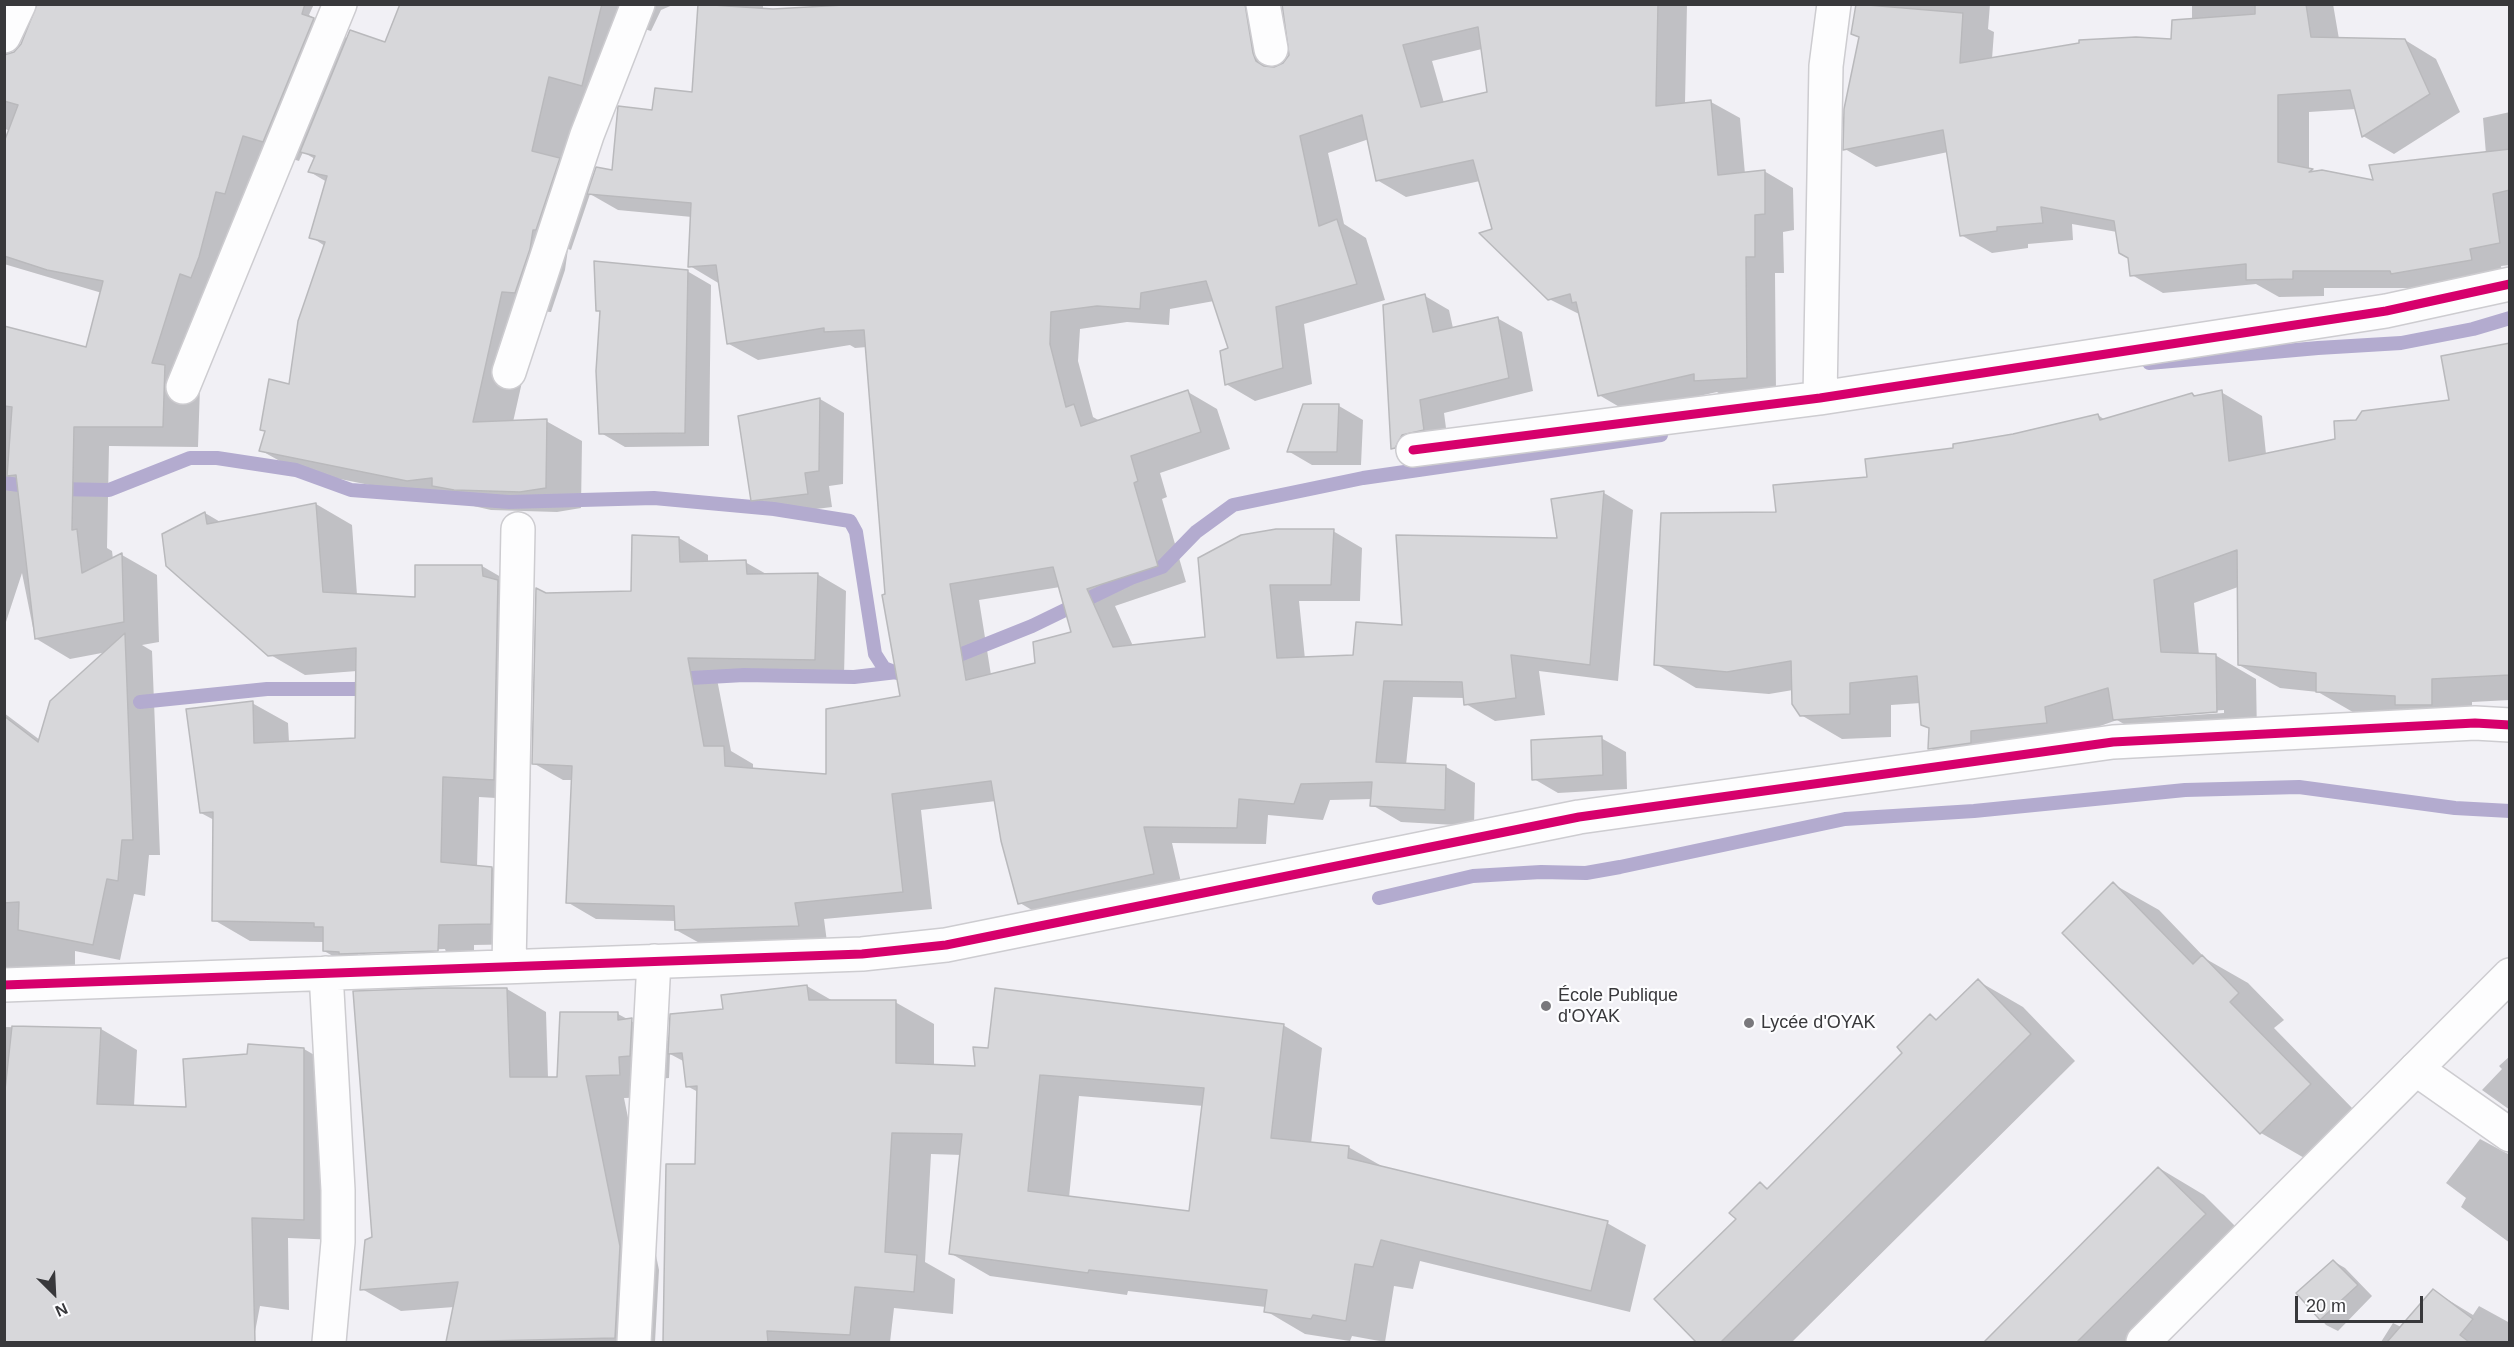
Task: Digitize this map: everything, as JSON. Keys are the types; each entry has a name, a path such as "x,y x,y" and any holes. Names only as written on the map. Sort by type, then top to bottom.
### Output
{"street":[{"path":"4,36 19,4"},
{"path":"183,387 340,4"},
{"path":"509,372 586,135 638,4"},
{"path":"1263,4 1271,49"},
{"path":"1820,398 1826,66 1834,4"},
{"path":"1413,450 1820,398 2386,311 2510,284"},
{"path":"509,966 518,529"},
{"path":"4,985 862,954 946,945 1579,817 2113,742 2475,723 2510,725"},
{"path":"634,1342 654,961"},
{"path":"326,973 338,1190 338,1242 329,1342"},
{"path":"2143,1342 2510,975"},
{"path":"2416,1069 2510,1136"}],"building":[{"path":"37,4 305,4 302,14 314,18 263,142 243,136 225,194 216,192 199,257 191,278 180,274 152,363 165,365 163,427 74,427 72,530 77,529 82,573 122,553 124,622 35,639 16,475 7,476 12,407 4,406 4,326 86,347 103,281 47,270 4,256 4,142 18,105 4,101 4,55 14,52 21,44"},
{"path":"400,4 602,4 582,86 549,77 532,151 560,158 536,230 533,230 530,249 515,293 502,292 473,422 547,419 546,488 520,492 454,490 432,486 432,478 407,481 259,451 265,431 260,430 269,379 289,384 298,321 325,242 309,238 327,176 308,172 315,156 300,152 350,30 385,42"},
{"path":"698,4 773,9 861,4 1245,4 1256,61 1264,66 1274,67 1283,63 1289,55 1282,4 1658,4 1656,106 1711,100 1718,175 1765,170 1765,214 1755,215 1755,257 1746,257 1747,378 1694,381 1694,374 1598,396 1576,302 1572,303 1570,294 1548,300 1479,233 1492,229 1473,160 1376,181 1362,115 1300,136 1319,226 1337,219 1357,284 1276,307 1283,368 1225,385 1220,351 1228,348 1206,281 1141,293 1140,309 1097,306 1051,312 1050,344 1066,407 1074,404 1081,426 1188,390 1201,432 1131,456 1138,481 1134,483 1158,566 1087,589 1113,647 1205,637 1198,558 1241,535 1276,529 1334,529 1331,585 1270,585 1277,658 1353,655 1356,622 1402,625 1396,535 1557,538 1551,499 1604,491 1590,665 1511,655 1516,698 1464,705 1462,682 1384,681 1376,762 1446,765 1445,810 1370,806 1372,782 1301,784 1294,804 1239,799 1237,828 1144,827 1154,874 1018,904 1001,841 991,781 892,794 903,892 795,903 799,926 675,930 674,906 566,903 572,766 532,764 536,588 546,593 631,591 632,535 679,537 680,562 746,560 747,574 818,573 815,660 688,658 704,746 724,746 725,766 826,774 826,709 900,696 882,595 885,594 864,330 824,332 824,328 727,344 716,265 688,267 691,203 587,194 596,167 612,170 618,106 652,110 655,88 692,92","holes":["1478,27 1487,92 1421,107 1403,45","1053,567 1071,632 1033,642 1035,663 966,680 950,584"]},
{"path":"1856,4 1963,13 1960,63 2079,43 2079,40 2136,37 2171,39 2172,20 2255,14 2255,4 2306,4 2311,37 2405,39 2430,94 2362,137 2350,90 2278,95 2278,162 2313,169 2309,172 2322,170 2373,180 2369,165 2510,149 2510,190 2493,194 2500,243 2470,249 2472,260 2391,274 2390,271 2293,271 2293,279 2246,280 2246,264 2130,276 2128,258 2119,253 2114,221 2041,207 2043,223 1997,227 1997,231 1960,236 1943,130 1843,150 1844,109 1859,37 1851,34"},
{"path":"594,261 688,270 685,433 599,434 596,371 600,311 596,311"},
{"path":"1425,294 1433,332 1498,317 1509,378 1420,400 1424,430 1402,435 1395,448 1391,449 1383,305"},
{"path":"2510,343 2510,675 2432,679 2432,705 2395,705 2395,696 2316,692 2316,673 2238,665 2237,550 2154,580 2161,652 2216,654 2217,712 2113,720 2108,688 2045,707 2047,723 1971,731 1971,743 1928,749 1929,728 1921,725 1917,676 1850,683 1850,714 1800,716 1792,704 1791,661 1727,672 1654,665 1661,513 1776,512 1773,485 1867,477 1865,459 1953,448 1953,444 2013,434 2098,414 2100,420 2192,393 2194,396 2222,390 2229,461 2335,439 2334,421 2356,420 2362,411 2449,400 2441,356"},
{"path":"820,398 819,471 805,473 808,494 751,501 738,416"},
{"path":"1303,404 1339,404 1337,452 1287,452"},
{"path":"316,503 323,592 415,597 415,565 482,565 483,576 498,580 494,780 443,777 441,862 492,867 491,924 439,925 438,951 339,954 339,952 323,951 323,927 314,927 314,923 212,921 213,812 200,813 186,709 253,701 254,743 355,738 356,648 268,656 166,566 162,534 205,512 207,524"},
{"path":"125,633 133,840 122,840 118,881 107,879 93,945 18,930 19,902 4,903 4,716 38,742 50,701"},
{"path":"1602,736 1603,775 1532,780 1531,740"},
{"path":"2113,882 2193,964 2202,955 2239,993 2230,1002 2311,1084 2260,1134 2062,933"},
{"path":"1978,979 2031,1034 1721,1342 1696,1342 1654,1299 1736,1219 1729,1213 1760,1182 1767,1189 1902,1053 1897,1047 1930,1014 1936,1020"},
{"path":"807,985 809,1000 896,1000 896,1063 975,1066 973,1047 988,1048 995,988 1284,1024 1271,1138 1349,1146 1348,1158 1608,1221 1591,1291 1381,1240 1373,1267 1355,1264 1346,1321 1313,1315 1311,1319 1264,1312 1267,1290 1089,1270 1088,1273 949,1254 962,1134 892,1133 885,1252 917,1255 914,1292 855,1287 850,1335 767,1331 768,1342 663,1342 666,1164 695,1164 697,1086 686,1087 682,1053 668,1054 670,1014 723,1009 721,995","holes":["1040,1075 1204,1088 1189,1211 1028,1191"]},
{"path":"507,988 510,1077 557,1077 560,1012 618,1012 618,1020 632,1018 630,1056 619,1057 620,1075 586,1076 620,1246 615,1338 446,1342 458,1282 360,1290 365,1240 372,1237 353,991"},
{"path":"12,1026 101,1028 97,1104 186,1107 183,1059 247,1054 248,1044 304,1048 304,1220 252,1218 255,1342 4,1342 4,1099"},
{"path":"2158,1167 2206,1214 2077,1342 1984,1342"},
{"path":"2333,1260 2358,1285 2320,1320 2296,1293"},
{"path":"2433,1289 2473,1319 2460,1335 2469,1342 2387,1342"}],"waterway":[{"path":"2149,363 2401,343 2473,329 2510,318"},
{"path":"947,660 1032,626 1131,578 1162,567 1196,532 1233,505 1363,478 1661,435"},
{"path":"56,489 109,490 190,458 217,458 296,470 351,490 509,502 654,498 774,509 850,521 856,532 875,654 884,668 897,673"},
{"path":"4,483 34,487"},
{"path":"673,679 744,675 854,677 914,670"},
{"path":"140,702 267,689 373,689"},
{"path":"1379,898 1473,876 1541,872 1586,873 1845,819 1974,811 2185,790 2299,787 2455,808 2510,811"}],"cycle path":[{"path":"1413,450 1820,398 2386,311 2510,284"},
{"path":"4,985 862,954 946,945 1579,817 2113,742 2475,723 2510,725"}],"place":[{"name":"École Publique d'OYAK","path":"1546,1006"},
{"name":"Lycée d'OYAK","path":"1749,1023"}]}
